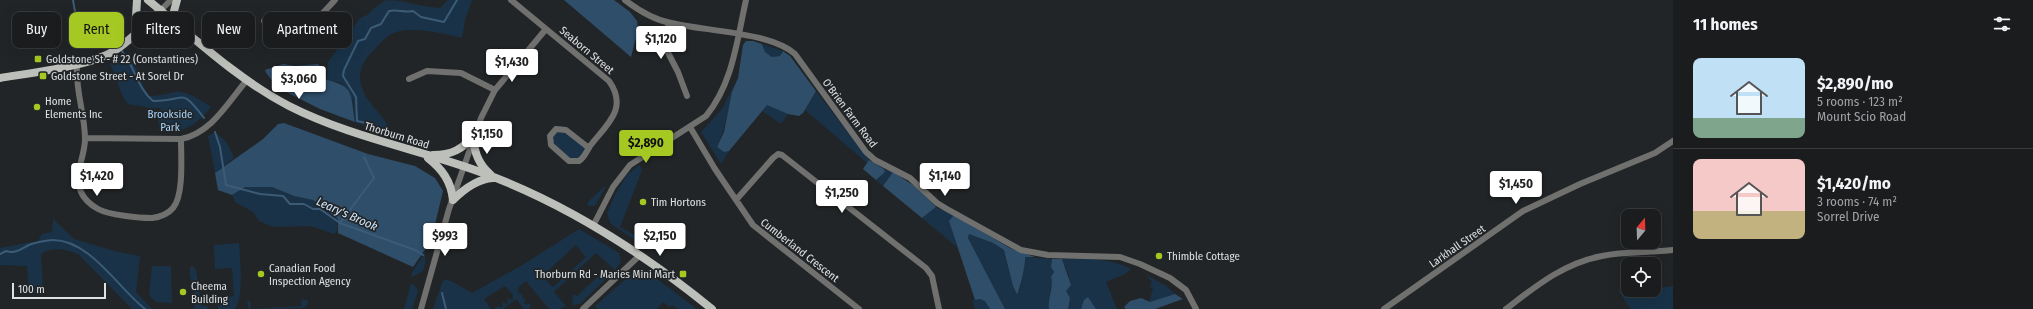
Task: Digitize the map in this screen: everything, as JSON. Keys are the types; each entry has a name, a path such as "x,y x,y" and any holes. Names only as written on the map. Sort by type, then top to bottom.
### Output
{"main road":[{"path":"136,12 137,0"},
{"name":"Thorburn Road","path":"148,0 163,12"},
{"path":"175,12 177,0"},
{"path":"0,78 96,60 118,49 132,36"},
{"name":"Thorburn Road","path":"194,37 248,80 287,105 318,120 364,137 463,167 494,178 541,198 593,226 640,255 712,309"},
{"path":"424,155 443,155 455,151 467,145 474,135"},
{"path":"474,135 474,146 477,158 484,169 494,178"},
{"path":"424,155 437,165 446,177 451,189 453,200 474,184 484,179 494,178"}],"street":[{"path":"161,10 171,0"},
{"path":"324,12 335,0"},
{"name":"Seaborn Street","path":"511,0 609,81 616,94 616,105 613,117 589,148 584,158 579,162 569,161 551,145 550,136 556,129 566,130 589,148"},
{"name":"O'Brien Farm Road","path":"625,0 644,12 669,23 738,34 784,46 795,54 819,90 866,152 875,160 910,178 937,203 1021,250 1048,255 1120,258 1140,264 1170,278 1186,290 1196,309"},
{"path":"593,226 613,187 630,165 641,156 706,116 721,96 730,71 746,0"},
{"path":"669,23 663,43 678,72 687,96"},
{"path":"420,309 474,135 495,90 546,29"},
{"path":"77,64 76,81 85,138 78,175 81,192 85,198 98,209 107,212 152,218 167,213 177,202 180,186 181,139"},
{"path":"409,80 427,71 461,73 495,90"},
{"path":"85,138 181,139 196,135 209,127 248,80"},
{"name":"Cumberland Crescent","path":"690,127 753,225 859,309"},
{"name":"Larkhall Street","path":"1384,309 1523,211 1560,193 1655,153 1673,141"},
{"path":"736,200 773,158 778,154 782,155 926,268 932,276 939,309"},
{"path":"1506,309 1547,278 1576,263 1604,255 1673,250"},
{"path":"582,309 640,255"}],"green space":[{"path":"386,0 440,8 448,0 472,0 465,20 462,38 434,32 413,30 394,33 385,39 368,56 363,64 360,73 362,88 369,101 386,122 391,134 355,122 353,101 341,83 327,80 328,62 338,48 352,48 352,29 360,18 369,14 373,9"},
{"path":"762,44 783,51 780,56 772,57 765,52"},
{"name":"Brookside Park","path":"128,53 149,96 179,92 194,96 211,107 200,119 189,127 176,130 159,131 158,112 162,108 151,108 128,104 120,90 110,64"},
{"path":"738,78 717,147 724,152 729,151 721,164 701,132 722,109"},
{"path":"816,91 869,160 867,163 805,110"},
{"path":"767,104 788,114 781,124 762,111"},
{"path":"562,129 589,148 574,162 551,145 550,136"},
{"path":"213,133 224,140 229,146 234,158 215,173 208,136"},
{"path":"639,165 642,170 620,227 639,238 644,236 642,240 638,242 610,223 607,213 626,176"},
{"path":"884,169 893,172 883,186 876,180 885,172"},
{"path":"607,184 595,206 589,206 587,204 589,201"},
{"path":"245,187 272,187 294,196 313,200 338,219 337,231 334,234 311,226 273,227 259,221 253,212 235,202 232,195"},
{"path":"936,207 954,215 952,230 957,247 922,218"},
{"path":"53,219 74,239 118,252 140,256 136,292 152,309 132,309 79,255 60,249 49,250 41,254 43,293 29,293 27,266 0,265 0,248 38,241 42,234 52,232"},
{"path":"579,229 619,253 621,262 615,270 596,253 554,292 566,306 560,309 549,309 526,281 518,288 519,290 517,292 522,294 523,299 526,298 524,303 526,305 528,303 531,305 529,309 524,309 516,299 503,309 496,309 495,306 499,306 501,308 503,307 502,304 504,302 506,304 508,303 507,300 509,298 511,300 513,299 513,295 505,286 484,299 491,309 433,309 442,283 445,279 472,293 524,264","holes":["576,245 586,257 553,287 542,276"]},
{"path":"969,234 993,243 1004,250 1013,286 1020,291 1025,257 1052,259 1051,267 1054,272 1051,277 1049,309 1005,309 968,238"},
{"path":"239,243 241,277 238,303 235,309 218,309 218,305 221,304 222,297 234,296 232,268 215,269 214,245"},
{"path":"425,253 423,271 410,278 414,269"},
{"path":"1062,259 1088,259 1115,262 1131,269 1125,274 1106,282 1117,309 1096,309 1088,297 1084,300 1081,309 1068,309 1069,298 1066,291 1069,276"},
{"path":"152,266 171,266 172,303 157,302 152,299 149,294"},
{"path":"193,266 196,270 202,306 207,306 208,309 195,309 194,302 191,302 191,298 194,298 194,285 191,285 190,267"},
{"path":"637,269 645,270 697,309 678,309 672,305 670,307 663,302 657,309 597,309 595,306"},
{"path":"605,270 610,275 580,304 572,305 573,294 577,296"},
{"path":"1148,276 1165,285 1175,294 1149,303 1153,288 1150,287 1152,281 1147,277"},
{"path":"411,283 417,288 418,291 412,309 404,309"},
{"path":"1673,286 1673,309 1631,309 1622,297 1661,297 1661,287"},
{"path":"302,299 308,300 307,305 303,308 252,309 301,306"},
{"path":"980,299 986,301 990,309 975,309 972,301"},
{"path":"247,301 250,301 251,309 249,309"}],"shaded area":[{"path":"564,0 614,0 630,12 637,21 638,30 631,57"},
{"path":"746,41 753,41 762,44 765,52 772,57 780,56 783,51 790,56 816,91 803,113 799,116 788,114 767,105 729,151 724,152 717,147 724,132 732,92 738,78 743,45"},
{"path":"283,64 295,66 318,64 321,67 323,79 341,85 350,93 355,122 320,109 276,87 265,70"},
{"path":"284,123 368,154 415,166 435,178 443,191 431,241 413,267 338,233 338,219 313,200 294,196 272,187 245,187 232,195 218,190 215,173 263,139 278,124"},
{"path":"869,160 884,169 885,172 876,180 863,169"},
{"path":"893,172 916,187 936,207 922,218 883,186"},
{"path":"954,215 1010,248 1035,257 1025,257 1020,288 1017,294 1013,286 1004,250 993,243 969,234 968,238 1005,309 990,309 985,301 980,299 975,300 949,221"},
{"path":"1052,259 1062,259 1071,285 1066,291 1070,298 1068,309 1049,309 1052,285 1051,277 1054,272 1051,267"},
{"path":"1175,294 1183,299 1155,309 1126,309 1124,307 1130,301 1141,298 1150,302"},
{"path":"1088,297 1096,309 1081,309 1084,300"}],"waterway":[{"name":"Leary's Brook","path":"73,0 75,12"},
{"path":"372,128 371,124 357,121 356,97 343,76 344,70 358,41 365,39 371,28 381,24 389,11 413,11 421,17 444,22 457,0"},
{"name":"Leary's Brook","path":"121,50 130,63 143,90 153,101 186,98 204,118"},
{"name":"Leary's Brook","path":"215,132 220,147 226,185 260,194 283,196 290,204 304,204 313,209 320,209 340,223 415,250 423,255"},
{"path":"340,223 374,178 364,157"},
{"path":"0,254 6,251 16,251 31,244 44,241 53,240 66,242 91,256 145,309"},
{"name":"Leary's Brook","path":"442,293 446,309"}],"place":[{"name":"Goldstone St - # 22 (Constantines)","path":"38,59"},
{"name":"Goldstone Street - At Sorel Dr","path":"43,76"},
{"name":"Home Elements Inc","path":"37,107"},
{"name":"Tim Hortons","path":"643,202"},
{"name":"Thimble Cottage","path":"1159,256"},
{"name":"Canadian Food Inspection Agency","path":"261,274"},
{"name":"Thorburn Rd - Maries Mini Mart","path":"683,274"},
{"name":"Cheema Building","path":"183,292"}]}
